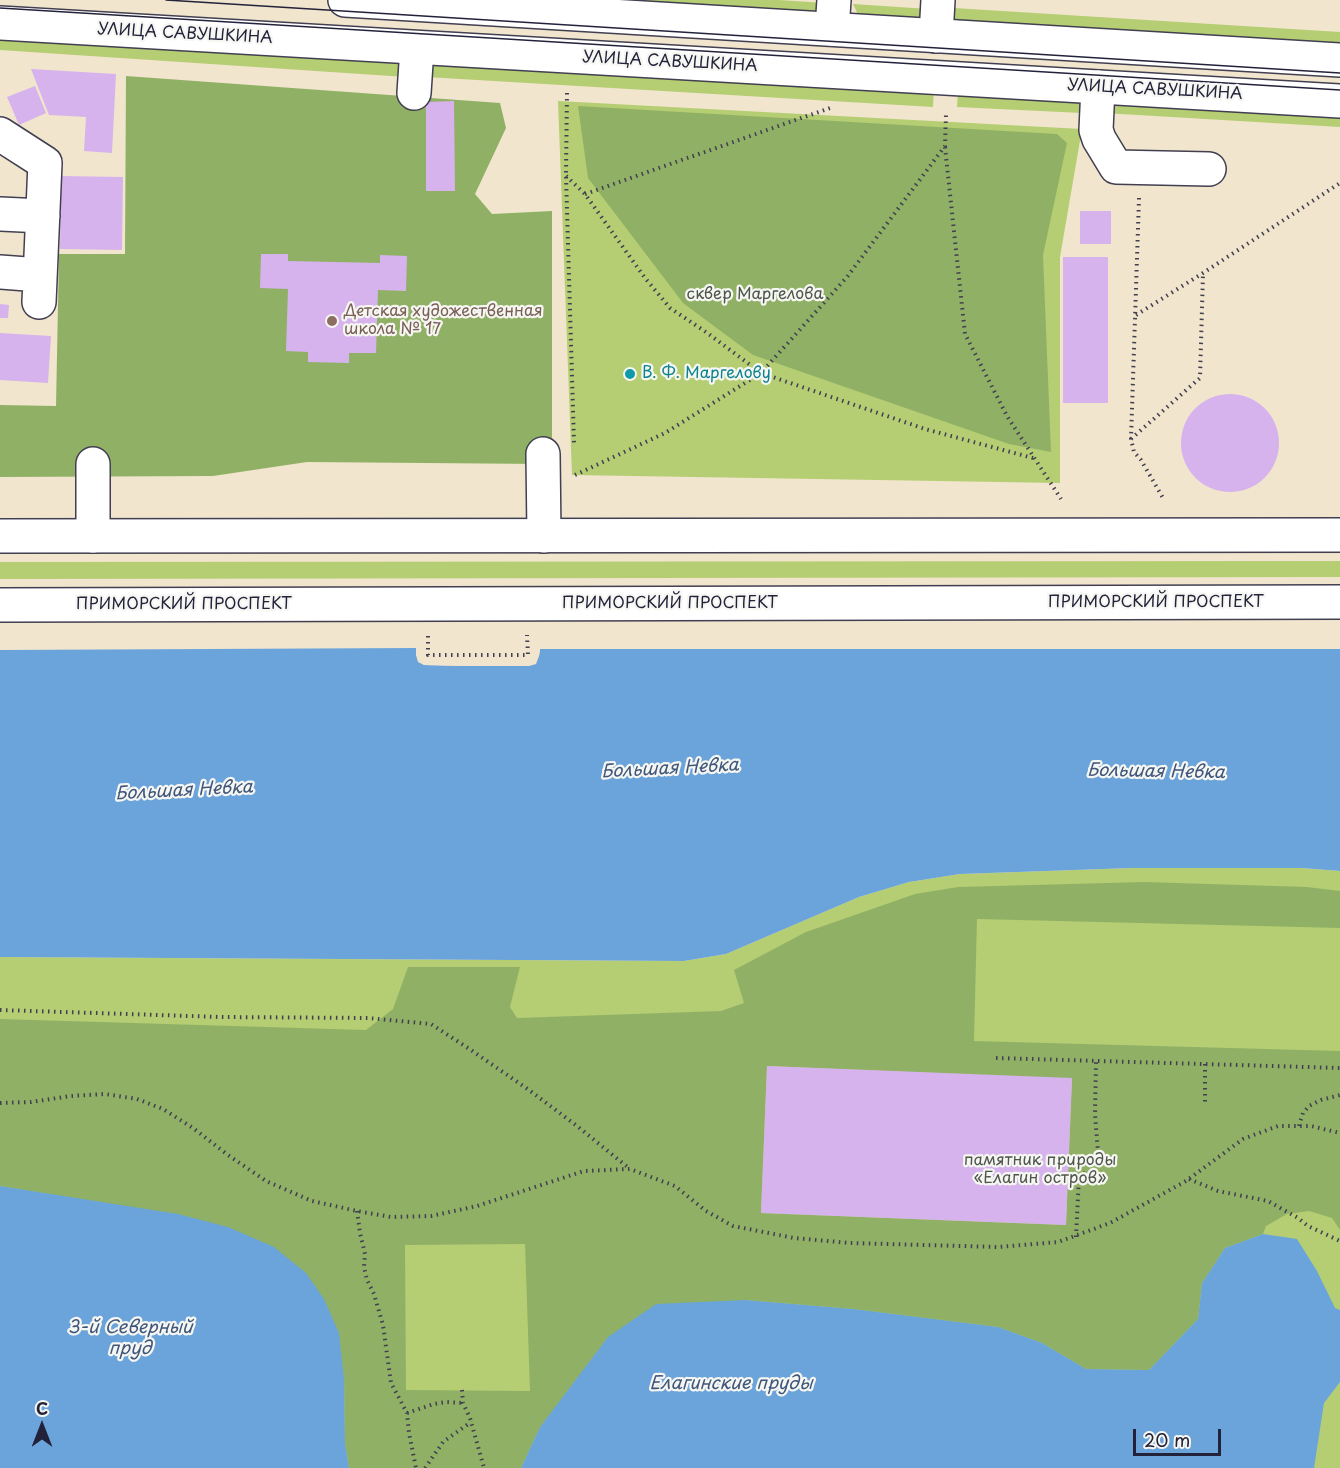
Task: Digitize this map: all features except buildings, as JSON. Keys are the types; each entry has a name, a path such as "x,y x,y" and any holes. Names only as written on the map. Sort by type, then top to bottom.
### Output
{"main road":[{"path":"345,0 833,14 936,36 1340,60"},
{"path":"936,36 938,0"},
{"name":"УЛИЦА САВУШКИНА","path":"0,23 1340,102"},
{"path":"414,93 417,48"},
{"path":"1098,87 1096,130 1116,167 1209,169"},
{"path":"0,134 45,163 40,288 0,272"},
{"path":"0,213 43,216"},
{"path":"544,536 559,453"},
{"path":"93,464 93,536"},
{"path":"0,536 1340,535"},
{"name":"ПРИМОРСКИЙ ПРОСПЕКТ","path":"0,605 1340,602"}],"path":[{"path":"559,453 567,93"},
{"path":"585,194 830,108"},
{"path":"946,114 945,146 964,334 1007,416 1061,499"},
{"path":"575,483 575,475 665,433 761,373 847,277 945,146"},
{"path":"1140,168 1131,439 1134,452 1163,498"},
{"path":"566,176 585,194 645,278 670,308 761,373 925,429 1034,458"},
{"path":"1135,315 1340,183"},
{"path":"1131,439 1200,378 1203,273"},
{"path":"428,634 428,655 528,655 527,634"},
{"path":"0,1010 221,1017 368,1018 431,1024 529,1090 630,1169 675,1186 706,1211 733,1226 794,1238 850,1243 999,1247 1058,1242 1110,1223 1189,1179 1243,1139 1278,1126 1311,1126 1340,1133"},
{"path":"996,1058 1340,1068"},
{"path":"1076,1237 1079,1177 1096,1170 1099,1165 1095,1114 1096,1062"},
{"path":"1205,1065 1205,1102"},
{"path":"0,1103 105,1094 137,1099 163,1109 193,1128 266,1181 312,1201 390,1217 431,1216 477,1206 584,1171 630,1169"},
{"path":"1299,1126 1309,1106 1340,1095"},
{"path":"1189,1179 1218,1191 1268,1201 1308,1226 1340,1241"},
{"path":"357,1211 365,1254 364,1267 383,1324 390,1383 407,1413 416,1468"},
{"path":"462,1390 463,1403 484,1468"},
{"path":"407,1413 434,1404 463,1403"},
{"path":"425,1468 443,1442 471,1422"}],"green space":[{"path":"520,0 779,0 825,3 816,18"},
{"path":"853,4 929,9 928,23 861,21"},
{"path":"954,8 1340,32 1340,49 953,25"},
{"path":"0,33 407,59 406,77 0,50"},
{"path":"427,58 934,89 933,107 426,77"},
{"path":"126,76 500,103 506,128 475,194 492,214 552,211 552,448 542,464 307,462 213,476 0,477 0,405 56,406 59,254 125,254"},
{"path":"958,90 1083,96 1082,113 957,107"},
{"path":"1105,98 1340,113 1340,127 1104,113"},
{"name":"сквер Маргелова","path":"558,101 1082,129 1060,257 1060,483 572,475"},
{"name":"сквер Маргелова","path":"578,106 1057,134 1067,143 1043,255 1051,452 1009,444 753,355 683,303 588,178"},
{"path":"1340,561 1340,577 0,579 0,562"},
{"name":"памятник природы «Елагин остров»","path":"1132,868 1302,868 1340,871 1340,1468 0,1468 0,957 684,961 726,954 859,897 909,882 960,874"},
{"path":"1144,882 1307,887 1340,891 1340,928 977,919 974,1041 1340,1051 1340,1230 1332,1218 1309,1211 1287,1214 1266,1226 1263,1234 1225,1248 1202,1283 1198,1319 1149,1370 1086,1369 1042,1343 998,1327 853,1309 745,1300 540,1427 521,1468 349,1468 345,1443 344,1378 55,1195 0,1186 0,1019 366,1030 393,1009 408,967 520,967 510,1007 517,1018 721,1011 744,1003 734,970 806,932 915,894 958,887","holes":["767,1066 1072,1079 1066,1225 761,1213","525,1244 530,1391 406,1390 405,1245"]}],"water":[{"name":"Большая Невка","path":"416,648 416,655 424,665 465,666 529,666 539,656 540,649 1340,649 1340,871 1302,868 1132,868 960,874 909,882 859,897 726,954 684,961 0,957 0,650"},
{"name":"3-й Северный пруд","path":"0,1186 178,1214 228,1227 274,1247 306,1273 324,1299 339,1333 344,1378 345,1443 349,1468 0,1468"},
{"name":"Елагинские пруды","path":"1263,1234 1297,1239 1317,1271 1335,1308 1340,1310 1340,1382 1324,1403 1314,1468 521,1468 540,1427 608,1337 656,1304 745,1300 853,1309 998,1327 1042,1343 1086,1369 1149,1370 1198,1319 1202,1283 1225,1248"}],"pier":[{"path":"416,648 419,648 420,660 425,662 465,663 528,663 534,661 537,649 540,649 536,664 529,666 465,666 424,665 418,662"}],"tram line":[{"path":"166,0 1340,73"},
{"path":"0,8 1340,90"}],"place":[{"name":"Детская художественная школа № 17","path":"332,321"},
{"name":"В. Ф. Маргелову","path":"630,374"}]}
